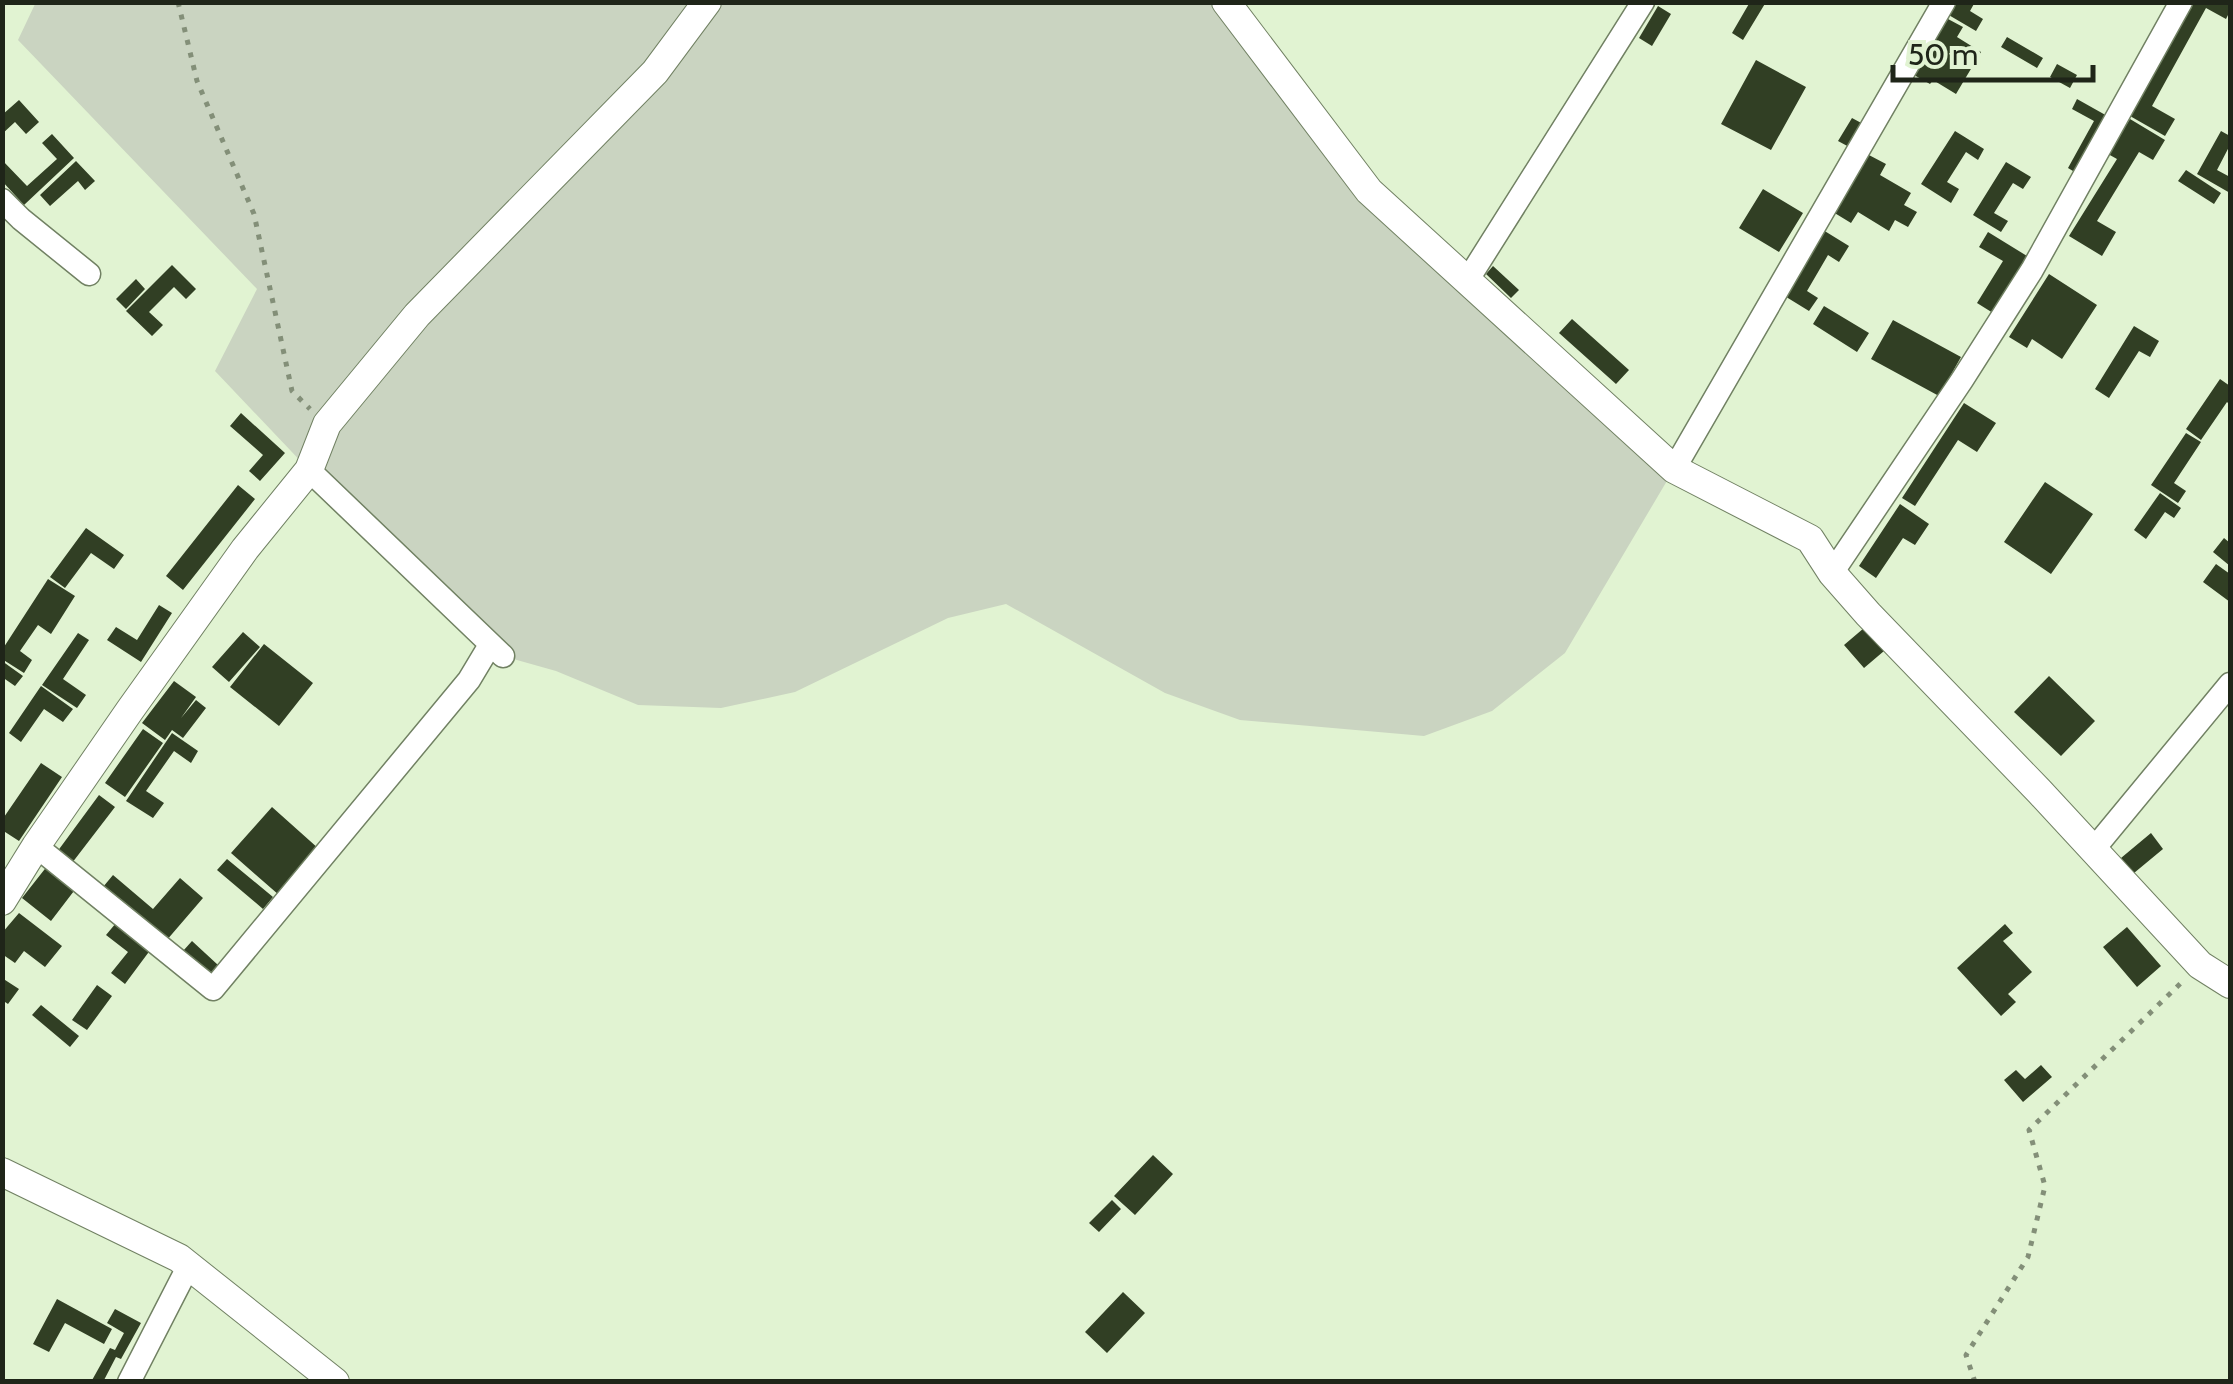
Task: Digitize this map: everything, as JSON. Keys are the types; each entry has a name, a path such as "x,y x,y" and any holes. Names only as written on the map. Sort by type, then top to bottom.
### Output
{"street":[{"path":"2,900 245,549 309,470 327,424 417,316 655,72 707,2"},
{"path":"1226,2 1369,190 1674,469 1810,539 1832,573 2200,965 2230,984"},
{"path":"1468,281 1643,2"},
{"path":"1832,573 2032,270 2181,2"},
{"path":"1674,469 1934,6"},
{"path":"2,200 89,274"},
{"path":"36,846 213,989 496,651 309,470"},
{"path":"2093,850 2230,684"},
{"path":"2,1172 180,1258 335,1382"},
{"path":"129,1382 189,1266"}],"path":[{"path":"178,2 197,81 254,214 292,391 327,424"},
{"path":"1975,1382 1966,1355 2028,1257 2045,1186 2030,1130 2200,965"}],"green space":[{"path":"36,2 1226,3 1369,191 1674,469 1565,653 1492,711 1424,736 1240,720 1165,693 1006,604 948,618 795,692 721,708 638,705 556,671 503,656 309,470 215,371 257,289 18,40"}],"building":[{"path":"1750,2 1766,2 1743,40 1732,33"},
{"path":"1954,2 1975,2 1970,11 1983,19 1976,31 1947,14"},
{"path":"2192,2 2230,2 2230,11 2226,19 2206,8 2152,106 2175,119 2165,136 2130,116"},
{"path":"1658,6 1671,14 1652,46 1639,38"},
{"path":"1948,19 1963,27 1957,37 1981,52 1956,94 1933,80 1930,84 1914,75"},
{"path":"2007,37 2043,58 2037,68 2001,47"},
{"path":"1756,60 1806,87 1771,150 1721,124"},
{"path":"2057,64 2077,75 2070,88 2050,77"},
{"path":"2077,99 2109,117 2078,174 2068,168 2094,121 2072,109"},
{"path":"19,100 39,122 26,134 15,122 2,134 2,115"},
{"path":"1852,118 1865,125 1851,148 1838,141"},
{"path":"2130,119 2165,140 2153,160 2139,152 2097,221 2116,232 2102,256 2069,236 2117,159 2108,154"},
{"path":"1955,131 1984,149 1978,160 1966,152 1947,182 1959,189 1951,203 1921,184"},
{"path":"2221,131 2230,136 2230,145 2217,170 2230,177 2230,193 2197,174"},
{"path":"52,134 74,158 24,205 2,181 2,160 27,186 57,159 42,143"},
{"path":"1867,154 1886,164 1880,175 1911,193 1904,205 1917,212 1908,227 1895,220 1889,231 1858,212 1851,223 1833,212"},
{"path":"76,161 95,181 85,190 78,181 50,206 40,195"},
{"path":"2006,162 2031,177 2023,189 2013,183 1994,213 2008,221 2001,232 1973,215"},
{"path":"2186,170 2221,193 2214,204 2178,181"},
{"path":"1763,189 1803,213 1779,252 1739,228"},
{"path":"1823,230 1849,246 1839,262 1828,255 1807,291 1818,298 1809,311 1783,295"},
{"path":"1988,232 2027,256 1993,313 1977,303 2003,261 1979,247"},
{"path":"172,265 196,289 186,299 174,287 149,312 163,325 152,336 126,311"},
{"path":"1493,266 1519,290 1511,298 1486,274"},
{"path":"2049,274 2097,305 2062,359 2032,339 2027,348 2009,337"},
{"path":"136,279 145,289 126,309 116,299"},
{"path":"1824,306 1869,333 1857,352 1813,324"},
{"path":"1572,319 1629,370 1616,384 1559,333"},
{"path":"1893,320 1961,357 1939,396 1871,359"},
{"path":"2134,326 2159,341 2150,357 2139,351 2109,398 2095,389"},
{"path":"2220,379 2230,386 2230,405 2227,402 2201,440 2186,429"},
{"path":"1964,403 1996,423 1977,452 1958,440 1915,506 1902,498"},
{"path":"241,413 285,453 260,481 249,471 263,455 230,426"},
{"path":"2186,433 2201,442 2174,483 2186,491 2178,503 2151,485"},
{"path":"2045,482 2093,514 2051,574 2004,542"},
{"path":"238,485 255,499 183,590 166,576"},
{"path":"2160,493 2181,508 2174,518 2165,512 2146,539 2134,530"},
{"path":"1900,504 1929,524 1915,545 1903,538 1876,578 1859,566"},
{"path":"86,528 124,555 114,569 91,553 65,588 50,577"},
{"path":"2224,538 2230,543 2230,566 2213,552"},
{"path":"2216,564 2230,574 2230,602 2203,582"},
{"path":"48,579 75,596 51,634 38,625 20,651 32,660 24,673 2,659 2,650"},
{"path":"159,605 172,613 141,662 107,640 116,627 137,640"},
{"path":"1864,628 1884,651 1864,668 1844,645"},
{"path":"243,632 260,647 229,682 212,667"},
{"path":"78,633 89,640 63,679 86,695 77,708 42,685"},
{"path":"264,644 313,683 279,726 230,687"},
{"path":"2,661 23,676 15,686 2,677"},
{"path":"2049,676 2095,721 2061,756 2014,712"},
{"path":"174,681 196,697 181,718 196,700 206,708 183,738 172,730 165,740 142,723"},
{"path":"41,686 73,709 63,722 44,709 21,742 9,733"},
{"path":"143,729 163,743 125,797 105,783"},
{"path":"172,733 198,751 191,763 174,751 146,791 164,803 153,818 126,801"},
{"path":"41,763 62,777 19,841 2,830 2,820"},
{"path":"99,795 115,807 72,863 57,852"},
{"path":"272,807 319,849 279,895 231,853"},
{"path":"2151,833 2163,849 2134,873 2121,858"},
{"path":"227,859 273,897 263,909 217,870"},
{"path":"48,865 77,887 51,921 22,898"},
{"path":"113,875 153,909 180,878 203,898 166,941 103,887"},
{"path":"19,913 62,946 45,967 24,951 15,963 2,954 2,933"},
{"path":"116,923 151,949 125,984 111,973 128,952 106,935"},
{"path":"2005,924 2013,933 2003,941 2032,972 2008,994 2016,1002 2001,1016 1957,968"},
{"path":"2127,927 2161,966 2137,987 2103,947"},
{"path":"192,941 218,965 209,975 183,951"},
{"path":"2,978 19,989 8,1004 2,1000"},
{"path":"97,985 112,996 87,1030 72,1020"},
{"path":"41,1005 79,1036 70,1047 32,1015"},
{"path":"2041,1065 2052,1077 2023,1102 2004,1080 2016,1070 2025,1079"},
{"path":"1153,1155 1173,1174 1135,1215 1114,1196"},
{"path":"1112,1200 1121,1209 1099,1232 1089,1223"},
{"path":"1123,1292 1145,1313 1107,1353 1085,1332"},
{"path":"57,1299 112,1329 104,1344 65,1323 49,1352 33,1344"},
{"path":"115,1309 141,1323 103,1382 91,1382 110,1348 115,1350 124,1333 107,1323"}]}
